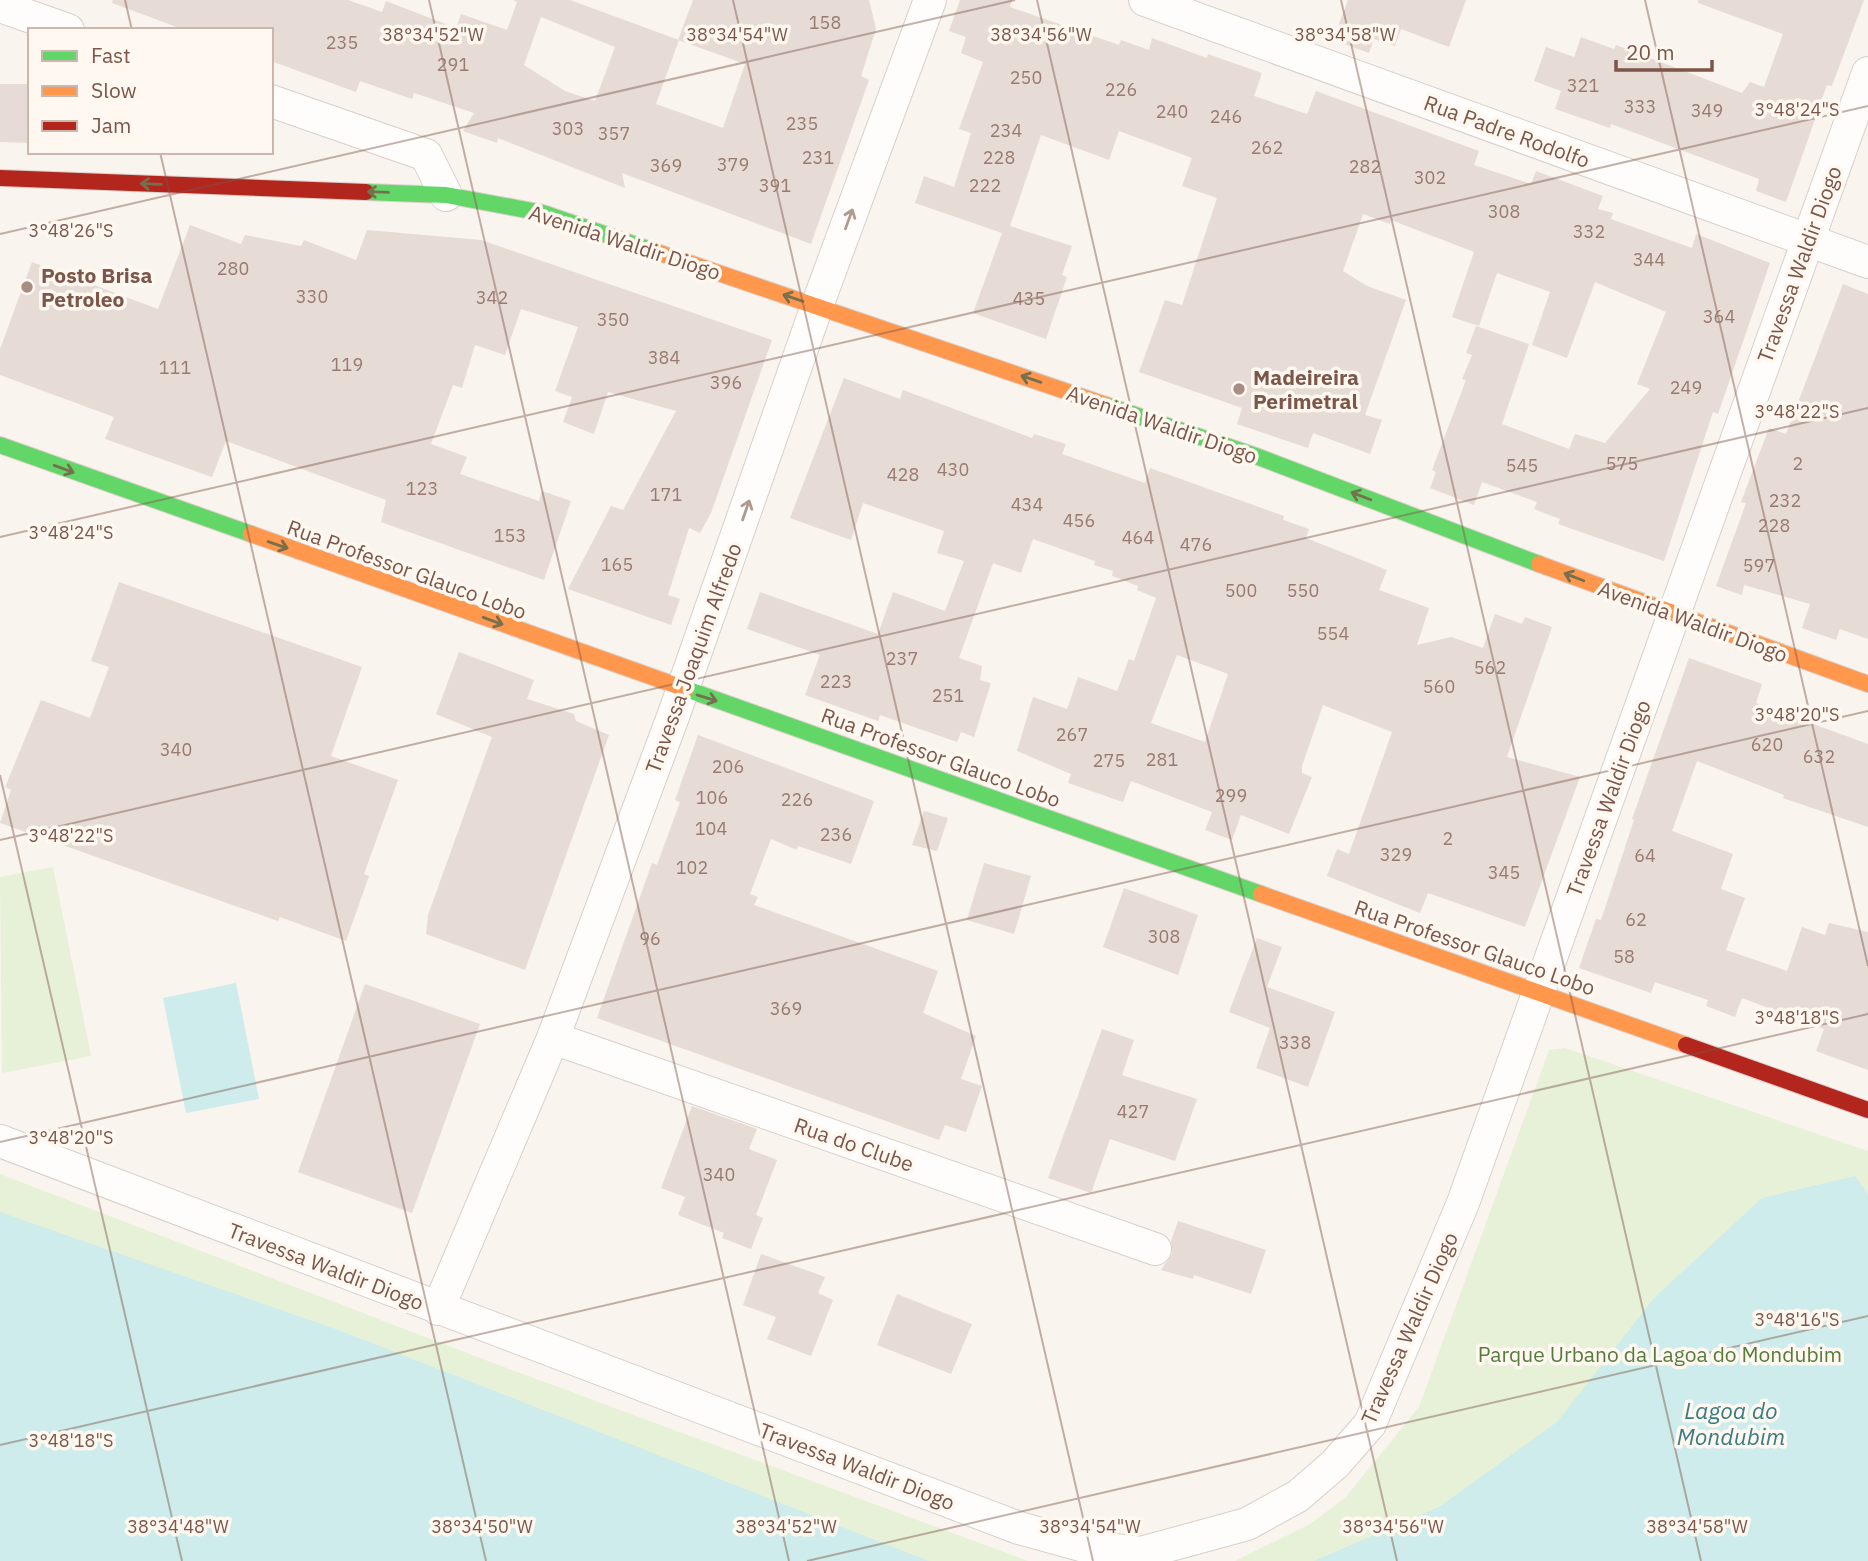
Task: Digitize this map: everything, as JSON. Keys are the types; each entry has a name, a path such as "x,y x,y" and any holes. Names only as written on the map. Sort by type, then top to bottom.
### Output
{"main road":[{"name":"Avenida Waldir Diogo","path":"0,178 446,195 543,213 1256,456 1674,615 1868,684"},
{"name":"Rua Professor Glauco Lobo","path":"0,445 1868,1110"}],"street":[{"name":"Travessa Joaquim Alfredo","path":"438,1309 553,1038 682,690 817,306 930,0"},
{"name":"Rua Padre Rodolfo","path":"1145,0 1868,262"},
{"path":"0,6 62,28"},
{"name":"Travessa Waldir Diogo","path":"0,1140 1019,1528 1088,1547 1141,1553 1195,1540 1247,1524 1298,1496 1335,1464 1370,1424 1463,1203 1868,73"},
{"path":"273,102 426,155 446,195"},
{"name":"Rua do Clube","path":"553,1038 1155,1249"}],"green space":[{"path":"53,867 91,1056 2,1073 0,877"},
{"name":"Parque Urbano da Lagoa do Mondubim","path":"1565,1048 1868,1151 1868,1561 1235,1561 1310,1524 1345,1498 1419,1407 1549,1050"},
{"path":"0,1174 488,1361 1028,1561 0,1561"}],"water":[{"path":"236,983 259,1099 186,1113 163,998"},
{"name":"Lagoa do Mondubim","path":"1855,1176 1868,1194 1868,1561 1314,1561 1439,1507 1557,1422 1654,1298 1762,1198"},
{"path":"0,1212 341,1331 929,1561 0,1561"}],"building":[{"path":"113,0 348,0 382,12 386,1 456,28 461,14 507,30 517,2 513,0 570,0 678,40 693,0 869,0 876,29 861,76 869,80 811,244 622,173 625,188 498,138 497,143 463,131 474,113 414,93 412,99 360,81 356,92 273,62 273,28 180,28 112,3","holes":["541,17 615,47 595,101 565,91 524,65","679,40 745,64 723,128 656,104"]},
{"path":"960,0 1012,0 1010,7 1119,45 1121,40 1149,50 1152,38 1207,58 1208,54 1262,73 1254,96 1307,114 1316,91 1479,151 1474,165 1531,184 1536,171 1603,196 1598,209 1613,213 1611,219 1692,248 1696,234 1770,263 1718,414 1713,412 1664,561 1558,524 1560,519 1534,509 1537,502 1482,482 1474,505 1430,488 1436,472 1432,470 1466,380 1462,379 1472,355 1466,353 1476,326 1529,344 1502,424 1569,449 1575,434 1605,443 1650,389 1637,384 1666,312 1595,282 1567,358 1532,345 1550,292 1497,273 1479,326 1452,317 1474,252 1391,220 1390,224 1363,214 1343,271 1367,286 1406,300 1365,415 1382,420 1370,454 1313,433 1308,448 1237,424 1242,408 1139,372 1165,300 1182,305 1217,198 1182,186 1192,158 1119,131 1109,160 1041,135 1010,226 1072,246 1062,275 1067,277 1046,339 973,313 1002,233 915,203 924,176 954,187 971,133 959,129 983,62 961,53 966,37 949,31"},
{"path":"1348,0 1466,0 1449,47 1401,29 1395,46 1374,39 1369,53 1333,40"},
{"path":"1698,0 1864,0 1832,86 1827,85 1786,202 1756,191 1759,179 1611,124 1610,128 1555,109 1561,91 1534,81 1546,47 1574,57 1581,37 1614,49 1616,45 1742,93 1750,82 1764,87 1783,34 1698,3"},
{"path":"0,84 28,84 28,143 0,142"},
{"path":"190,225 241,244 245,235 301,246 304,240 356,260 367,230 481,240 772,340 711,513 700,533 689,528 668,595 680,599 671,625 568,589 611,506 623,510 676,411 608,392 594,434 563,422 572,397 555,391 578,327 521,309 505,355 475,345 462,388 453,385 431,444 467,457 460,474 539,501 542,491 571,501 544,580 381,522 386,500 226,441 212,477 105,439 114,417 0,375 0,349 32,262 158,309"},
{"path":"1843,284 1868,294 1868,639 1840,629 1836,640 1802,628 1810,604 1744,585 1742,595 1716,586 1746,503 1741,502 1769,428 1786,434"},
{"path":"844,378 900,399 903,390 1032,438 1034,434 1066,444 1062,454 1145,483 1150,468 1284,516 1283,520 1309,529 1306,538 1387,570 1379,590 1429,608 1417,645 1451,637 1483,648 1495,614 1522,624 1525,617 1552,627 1507,757 1580,777 1525,927 1428,893 1420,913 1327,876 1337,849 1349,854 1392,732 1323,705 1302,766 1302,773 1312,777 1289,834 1241,815 1232,840 1205,830 1212,812 1131,781 1123,802 1068,783 1071,774 1017,751 1033,697 1067,709 1078,677 1117,691 1129,659 1134,661 1156,598 1137,590 1138,586 1112,576 1113,571 1094,565 1095,561 1033,539 1021,573 993,563 959,658 982,666 980,680 991,683 974,737 961,732 957,742 880,715 878,721 805,695 820,655 747,629 760,592 878,634 893,592 945,611 964,561 937,553 944,531 863,503 851,540 790,518","holes":["1177,655 1228,674 1205,742 1151,723"]},
{"path":"119,582 362,667 331,756 398,780 364,874 369,876 346,941 280,917 278,921 0,823 11,790 5,787 41,700 90,718 109,667 91,661"},
{"path":"459,652 534,680 527,699 574,714 576,721 609,735 525,970 426,934 428,915 492,737 436,714"},
{"path":"1689,658 1762,684 1756,703 1868,744 1868,827 1783,798 1784,795 1697,761 1672,831 1733,854 1721,889 1745,898 1726,950 1787,971 1802,927 1825,935 1829,923 1868,932 1868,1070 1816,1051 1824,1029 1742,998 1735,1017 1706,1006 1708,1000 1655,982 1651,993 1579,968 1596,919 1601,920 1634,820 1632,819"},
{"path":"698,735 874,801 851,864 798,846 797,850 771,839 750,894 758,897 754,905 938,971 923,1013 976,1036 961,1079 982,1086 966,1132 945,1125 939,1140 597,1018 652,863 657,865 680,802 675,800"},
{"path":"924,811 948,818 937,851 912,845"},
{"path":"984,863 1031,876 1014,934 967,920"},
{"path":"1124,888 1198,915 1178,975 1103,947"},
{"path":"1257,938 1282,947 1267,987 1335,1012 1308,1087 1256,1068 1270,1028 1229,1012"},
{"path":"365,984 480,1024 412,1213 298,1172"},
{"path":"1102,1029 1134,1040 1122,1075 1197,1099 1175,1161 1110,1139 1091,1193 1048,1178"},
{"path":"692,1106 757,1129 749,1149 777,1160 756,1215 763,1218 751,1249 722,1238 724,1233 678,1215 685,1197 661,1188"},
{"path":"1178,1221 1266,1250 1251,1294 1194,1275 1193,1279 1161,1270 1172,1254 1171,1241"},
{"path":"761,1254 825,1277 818,1293 833,1300 811,1356 767,1339 776,1317 743,1305"},
{"path":"897,1294 972,1324 951,1374 877,1345"}],"traffic: fast":[{"path":"366,192 446,195 543,213 648,249"},
{"path":"1106,405 1256,456 1539,564"},
{"path":"0,445 251,534"},
{"path":"686,689 1261,894"}],"traffic: slow":[{"path":"648,249 1106,405"},
{"path":"251,534 686,689"},
{"path":"1539,564 1868,684"},
{"path":"1261,894 1686,1045"}],"traffic: jam":[{"path":"0,178 366,192"},
{"path":"1686,1045 1868,1110"}],"place":[{"name":"Posto Brisa Petroleo","path":"27,287"},
{"name":"Madeireira Perimetral","path":"1239,389"}]}
